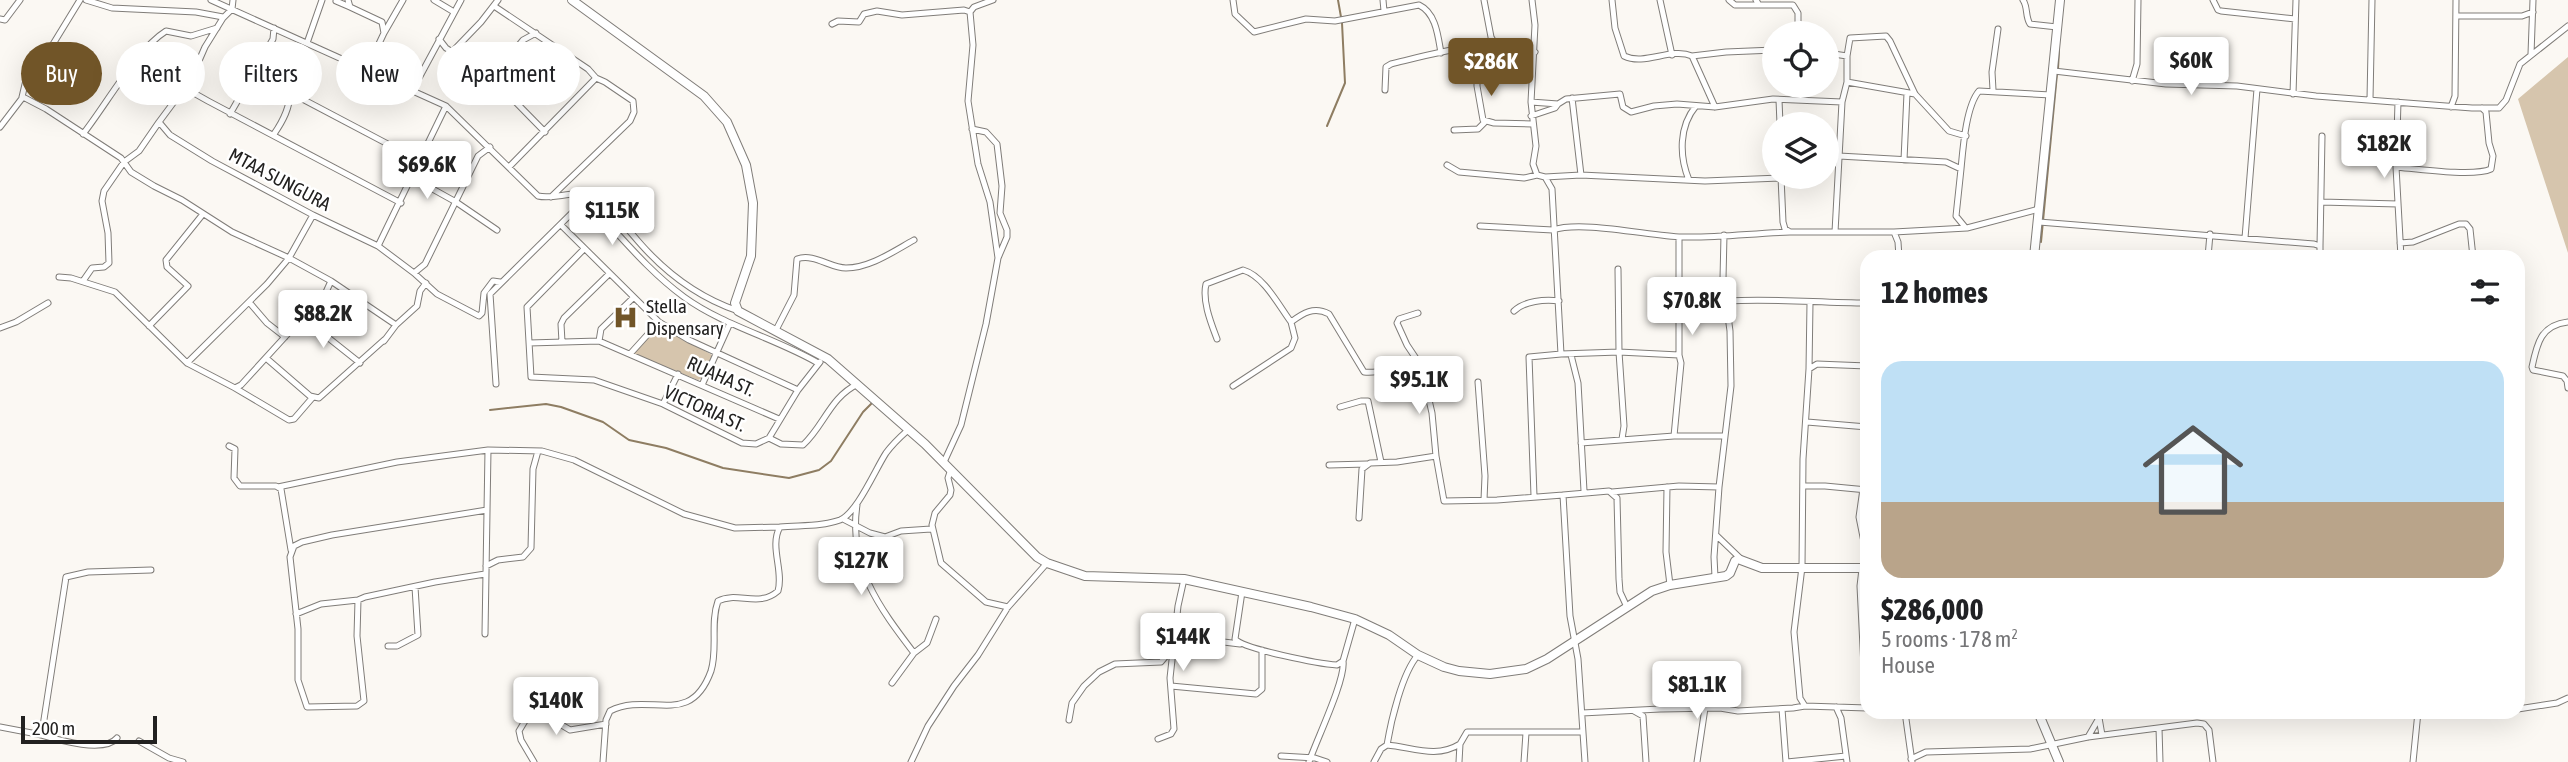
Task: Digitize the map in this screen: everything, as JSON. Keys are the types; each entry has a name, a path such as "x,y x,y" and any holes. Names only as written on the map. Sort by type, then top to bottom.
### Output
{"street":[{"path":"0,19 5,20 20,0"},
{"path":"86,0 112,8 176,11 223,17"},
{"path":"211,0 305,42"},
{"path":"205,50 223,17 232,9 233,0"},
{"path":"334,1 346,0 351,7"},
{"path":"380,42 403,0"},
{"path":"434,0 454,12"},
{"path":"423,70 460,0"},
{"path":"572,0 704,96 727,122 746,165 753,203 751,256 735,303 738,311"},
{"path":"832,24 838,21 859,23 864,14 872,12 902,15 964,10 993,0"},
{"path":"1233,0 1236,14 1254,32 1306,19 1335,21 1384,10 1426,5 1434,22 1441,53"},
{"path":"1383,0 1384,10"},
{"path":"1484,0 1491,37 1495,44"},
{"path":"1532,0 1535,48 1531,116 1536,152 1533,164 1537,176"},
{"path":"1612,0 1615,28 1624,56 1636,59 1762,50"},
{"path":"1660,0 1672,55"},
{"path":"1729,0 1735,5 1793,5 1798,13 1798,21"},
{"path":"2022,0 2026,5 2026,19 2030,24 2057,27"},
{"path":"2035,250 2060,0"},
{"path":"2132,81 2137,64 2138,0"},
{"path":"2213,0 2221,11 2295,19"},
{"path":"2293,93 2296,0"},
{"path":"2370,99 2372,0"},
{"path":"2451,107 2455,96 2456,0"},
{"path":"2531,54 2533,0"},
{"path":"54,42 78,1"},
{"path":"307,42 323,1"},
{"path":"334,1 382,22 384,33"},
{"path":"461,42 496,3 549,42"},
{"path":"222,4 223,17"},
{"path":"973,6 968,101 979,170 990,202 998,258 986,324 963,418 948,465 951,491 934,513 931,529 939,556 948,571 986,602 1008,607"},
{"path":"2457,16 2522,16 2533,12"},
{"path":"2054,71 2132,81 2257,89 2451,107 2499,107 2503,104 2517,68 2568,26"},
{"path":"83,134 134,63 157,37 166,31 191,36 217,28"},
{"path":"270,42 274,28"},
{"path":"1993,90 1992,72 1998,29"},
{"path":"521,42 536,33"},
{"path":"272,39 290,35"},
{"path":"1961,169 1946,162 1839,156 1850,38 1886,36 1915,94 1949,131 1966,136"},
{"path":"1385,90 1386,67 1391,64 1495,44 1535,48"},
{"path":"1477,47 1479,107 1485,122"},
{"path":"1839,55 1847,56"},
{"path":"1692,56 1715,107"},
{"path":"551,197 630,121 634,112 633,101 596,78 580,63"},
{"path":"509,167 596,78"},
{"path":"1847,82 1915,94"},
{"path":"2245,238 2257,89"},
{"path":"1949,229 1956,216 1966,136 1974,97 1979,90 2051,95"},
{"path":"1531,116 1572,98 1620,93 1623,107 1632,112 1654,106 1715,107 1759,100 1842,102"},
{"path":"1904,160 1908,93"},
{"path":"423,96 446,106 538,196 582,194 591,197 614,213 650,255 692,290 776,330 858,384 948,465 1026,548 1047,563 1097,578 1184,579 1318,608 1390,635 1418,656 1459,671 1500,673 1526,669 1541,662 1652,591 1730,573 1735,561 1741,560"},
{"path":"0,127 21,98"},
{"path":"1572,98 1581,175"},
{"path":"205,100 401,203"},
{"path":"1779,100 1780,112"},
{"path":"1531,102 1558,105 1573,111"},
{"path":"2398,102 2396,167 2400,250"},
{"path":"35,105 121,158 131,172 232,232 331,281 396,325"},
{"path":"83,281 92,268 104,267 109,263 102,197 106,186 124,162 139,151 170,105"},
{"path":"230,114 235,105"},
{"path":"274,134 289,105"},
{"path":"314,105 420,161"},
{"path":"519,105 545,132"},
{"path":"378,246 446,106"},
{"path":"1689,180 1684,166 1682,137 1687,119 1696,106"},
{"path":"2396,167 2471,173 2484,173 2491,169 2493,156 2489,143 2488,120 2482,108"},
{"name":"MTAA SUNGURA","path":"159,122 170,135 313,215 378,246 437,294 479,316 482,313 486,288 493,281 500,282"},
{"path":"1454,130 1478,129 1485,122 1532,124"},
{"path":"972,130 986,132 997,144 1002,186 1000,213 1007,230 1004,248 998,258"},
{"path":"2320,250 2322,136"},
{"path":"414,273 425,264 478,156 490,147"},
{"path":"1447,165 1459,172 1524,178 1581,175 1706,181 1762,178"},
{"path":"411,177 456,202 497,230"},
{"path":"1545,177 1552,189 1561,354"},
{"path":"1782,189 1783,222 1785,229 1790,232"},
{"path":"1835,232 1837,189"},
{"path":"496,384 490,294 582,201 588,202 668,284 703,309 822,361"},
{"path":"2321,202 2398,204"},
{"path":"1480,226 1553,230 1561,227 1594,228 1679,237 1790,232 1906,232 1967,228 2039,209"},
{"path":"149,326 188,286 167,267 166,260 203,214"},
{"path":"187,363 289,258 313,215"},
{"path":"1956,216 1967,228"},
{"path":"1836,220 1845,232"},
{"path":"2039,222 2210,234 2320,246"},
{"path":"2400,243 2413,242 2459,224 2466,224 2472,250"},
{"path":"561,225 659,322 716,354 798,390"},
{"path":"1894,232 1899,250"},
{"path":"1898,242 1906,232"},
{"path":"2209,250 2210,234"},
{"path":"1715,577 1719,487 1731,386 1730,331 1723,279 1724,235"},
{"path":"1674,436 1681,363 1679,237"},
{"path":"776,330 794,295 797,259 812,258 850,268 885,256 914,240"},
{"path":"529,342 527,307 584,249"},
{"path":"1618,269 1619,352 1624,426 1622,439"},
{"path":"1217,339 1206,304 1206,284 1243,270 1255,276 1291,322 1295,338 1291,348 1233,386"},
{"path":"562,342 561,324 564,318 608,274"},
{"path":"59,278 83,281 115,292 187,363 289,420 294,419 313,397"},
{"path":"235,388 242,385 326,292 331,281"},
{"path":"266,358 313,397 319,398 384,342 396,325 417,306 419,291 426,283"},
{"path":"599,341 601,329 633,298"},
{"path":"1514,311 1522,305 1559,301"},
{"path":"1727,301 1860,303"},
{"path":"248,302 267,323 285,337"},
{"path":"0,328 48,303"},
{"path":"1805,706 1801,698 1794,632 1802,567 1810,303"},
{"path":"1291,322 1303,313 1329,314 1364,372 1406,367 1418,369"},
{"path":"1418,313 1399,319 1397,323 1419,363 1418,369 1432,413 1444,501 1563,495 1584,491 1719,487"},
{"path":"304,315 360,363"},
{"path":"630,354 659,322"},
{"path":"2568,322 2557,323 2546,330 2532,369 2563,376 2568,388"},
{"path":"702,385 730,323"},
{"name":"RUAHA ST.","path":"529,342 599,341 779,419"},
{"name":"VICTORIA ST.","path":"529,342 531,377 594,380 663,404 742,443 757,444 769,438 798,390 822,361"},
{"path":"1534,496 1529,357 1619,352 1679,355"},
{"path":"1571,355 1578,383 1584,491"},
{"path":"1809,369 1817,363 1860,366"},
{"path":"663,404 678,373"},
{"path":"1478,382 1485,477 1484,500"},
{"path":"769,438 781,444 803,445 832,403 858,384"},
{"path":"1340,407 1368,401 1381,462"},
{"path":"1807,422 1860,426"},
{"path":"229,446 235,449 234,478 240,486 278,487 397,462 488,450 538,451 574,460 678,512 718,525 744,529 815,525 844,519 857,505 896,440 909,429"},
{"path":"1581,443 1674,436 1724,436"},
{"path":"485,634 488,450"},
{"path":"486,566 498,560 523,557 531,548 533,469 538,451"},
{"path":"1329,465 1397,462 1436,456"},
{"path":"1359,518 1362,469 1367,464"},
{"path":"1803,486 1825,485 1860,489"},
{"path":"278,487 283,495 298,610 298,680 307,707 357,706 364,699 357,636 358,600"},
{"path":"1667,487 1670,585"},
{"path":"1612,492 1617,498 1620,592 1627,607"},
{"path":"1563,495 1569,602 1576,641 1585,762"},
{"path":"857,505 855,544 866,581 887,617 914,653"},
{"path":"291,550 302,542 487,510"},
{"path":"844,519 870,533 885,537 901,531 931,529"},
{"path":"603,762 606,724 610,711 622,706 683,704 695,698 711,669 718,601 725,598 764,600 778,591 780,577 775,535 780,527"},
{"path":"1716,534 1741,560 1755,567 1860,568"},
{"path":"911,762 928,726 954,685 978,655 1008,607 1047,563"},
{"path":"37,734 43,726 64,579 69,575 88,572 151,570"},
{"path":"298,610 485,574"},
{"path":"1158,739 1171,734 1174,729 1172,649 1184,579"},
{"path":"388,646 397,646 418,635 415,587"},
{"path":"1240,644 1235,635 1242,592"},
{"path":"892,683 914,653 927,643 936,619"},
{"path":"1309,760 1316,748 1344,667 1343,661 1355,620"},
{"path":"1175,632 1331,665 1343,661"},
{"path":"1069,720 1072,703 1084,686 1099,672 1115,664 1161,662 1172,649"},
{"path":"1171,686 1252,694 1260,692 1262,650"},
{"path":"1374,762 1381,749 1387,745 1400,691 1413,660 1418,656"},
{"path":"2525,709 2538,708 2568,698"},
{"path":"1582,713 1705,708 1738,711 1805,706 1860,708"},
{"path":"1696,762 1705,708"},
{"path":"1782,709 1787,762 1846,759 1841,718 1836,708"},
{"path":"1634,711 1643,716 1646,762"},
{"path":"534,762 521,740 519,731 525,721 535,714 545,715 570,730 606,724"},
{"path":"1906,719 1911,761 1926,752 2009,751 2102,735 2204,724 2209,730 2213,762"},
{"path":"2041,719 2059,762"},
{"path":"2088,737 2096,719"},
{"path":"2099,719 2102,735"},
{"path":"2413,762 2417,719"},
{"path":"0,727 74,743 104,746 117,738"},
{"path":"2159,728 2160,762"},
{"path":"1459,762 1460,744 1467,732 1582,732"},
{"path":"1524,762 1525,733"},
{"path":"139,741 169,758 183,762"},
{"path":"1387,745 1424,752 1450,750 1460,744"},
{"path":"2009,751 2010,762"},
{"path":"1963,752 1964,762"},
{"path":"1281,755 1327,762"}],"shaded area":[{"path":"2568,57 2568,253 2518,99"},
{"path":"660,325 712,355 701,379 634,354"}],"waterway":[{"path":"1338,0 1341,17"},
{"path":"1327,126 1345,83 1342,23"},
{"path":"2058,69 2059,50"},
{"path":"2041,242 2057,74"},
{"path":"490,410 546,404 561,407 603,422 629,440 666,448 723,468 789,478 819,470 831,461 863,412 872,403"}],"place":[{"name":"Stella Dispensary","path":"626,317"}]}
